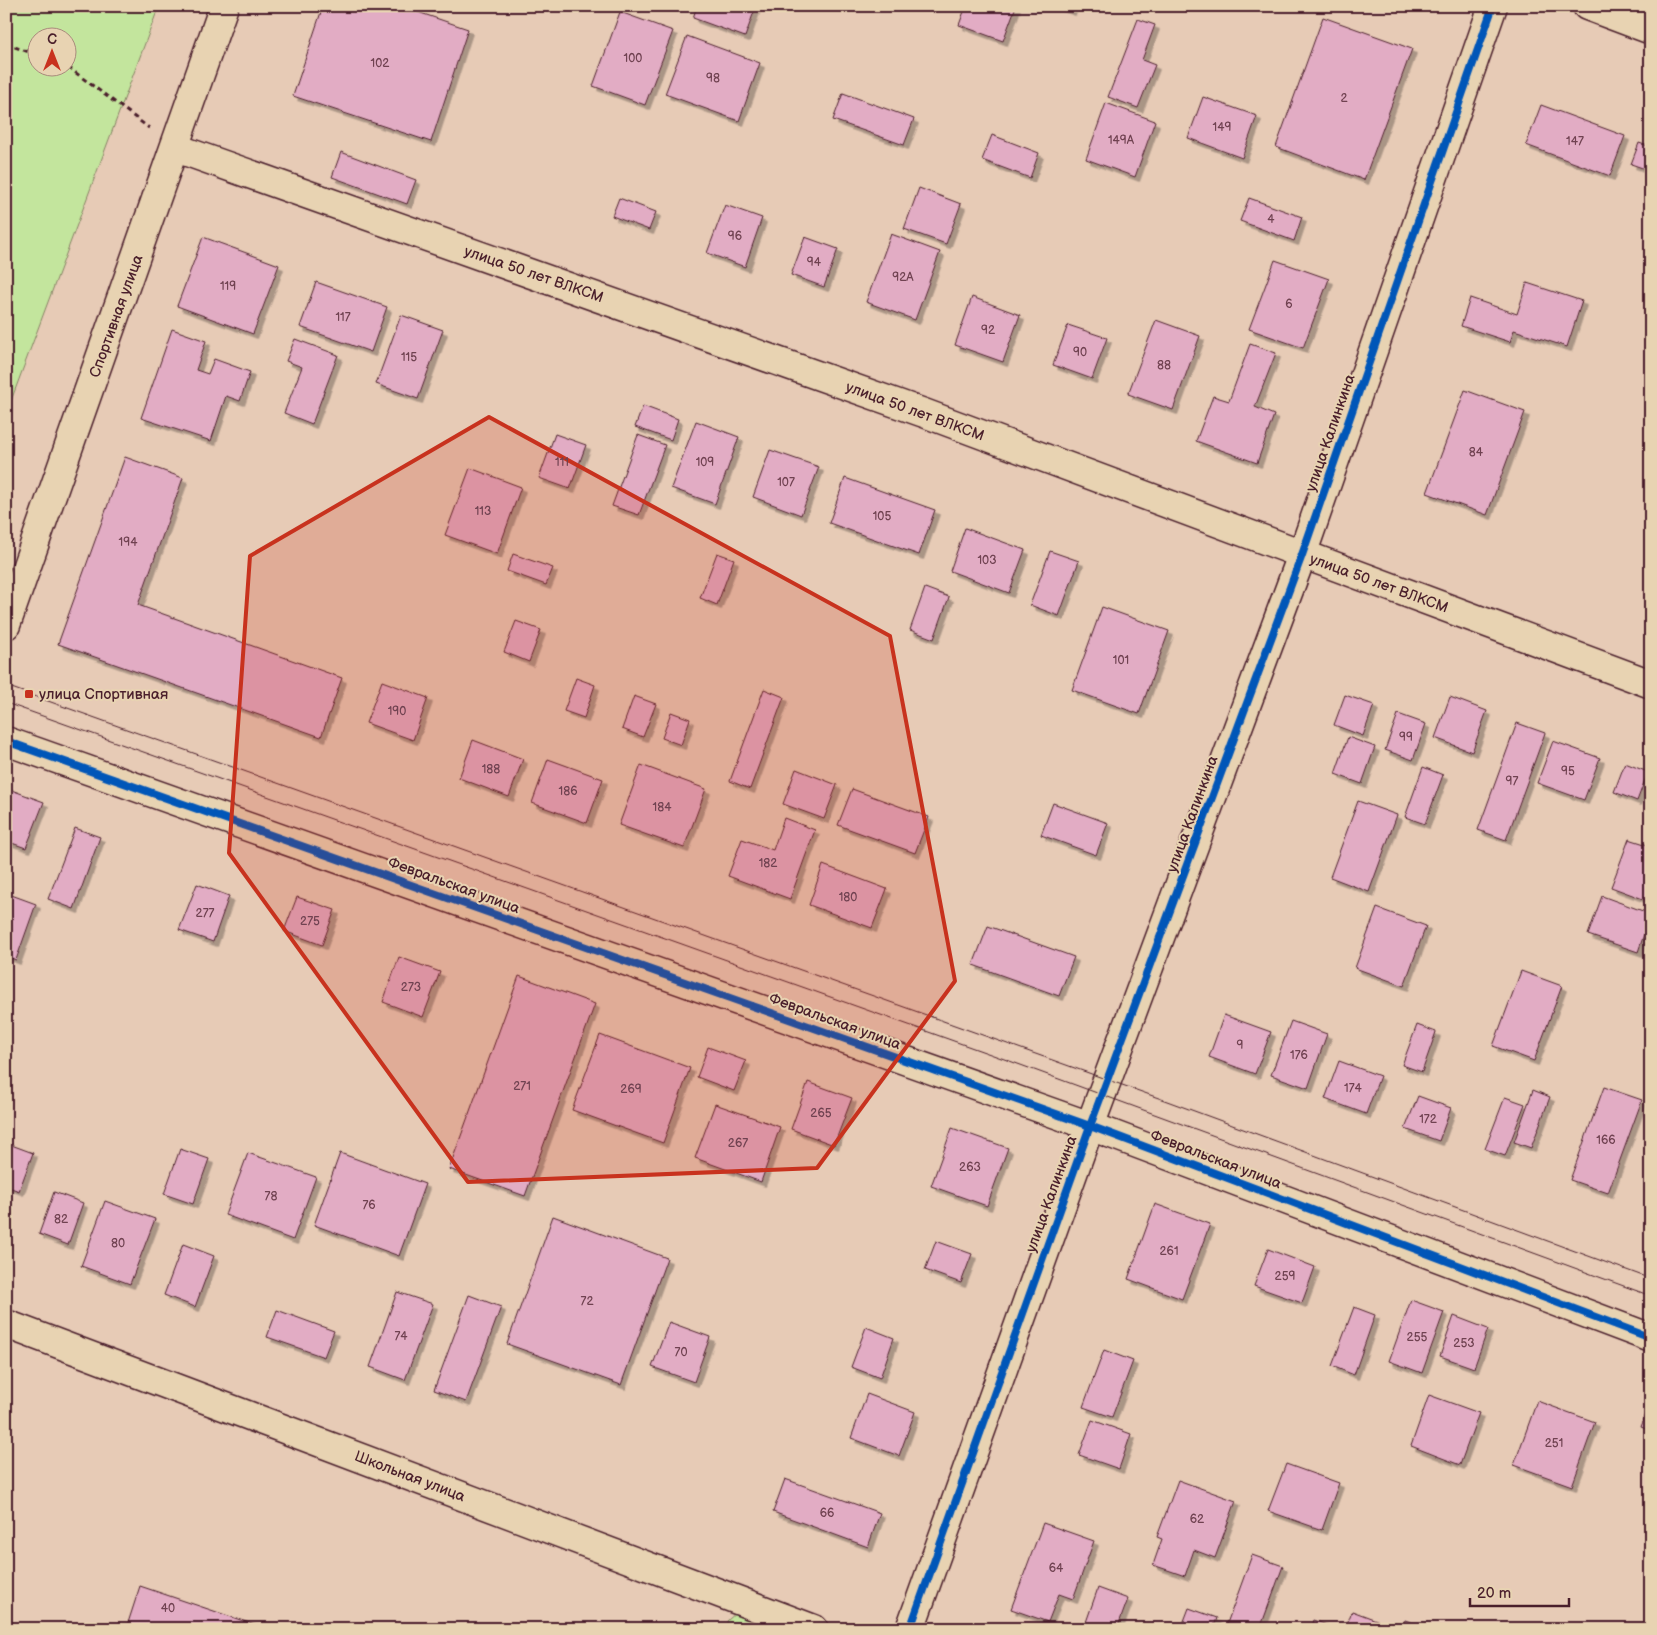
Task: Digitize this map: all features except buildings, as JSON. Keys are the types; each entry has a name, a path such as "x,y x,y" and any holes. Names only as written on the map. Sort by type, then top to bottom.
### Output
{"street":[{"name":"Спортивная улица","path":"6,625 176,148 224,6"},
{"name":"улица Калинкина","path":"910,1629 1090,1126 1302,555 1493,6"},
{"path":"1587,6 1651,30"},
{"name":"улица 50 лет ВЛКСМ","path":"176,148 924,414 1651,684"},
{"name":"Февральская улица","path":"6,740 1090,1126 1651,1338"},
{"name":"Школьная улица","path":"6,1324 814,1629"}],"path":[{"path":"6,44 28,52"},
{"path":"78,74 176,148"}],"highlighted area":[{"path":"489,417 890,636 955,981 817,1168 468,1182 229,853 250,556"}],"green space":[{"path":"6,6 159,6 6,414"},
{"path":"738,1611 783,1629 728,1629 727,1621"}],"tram line":[{"path":"6,686 1167,1101 1651,1279"},
{"path":"6,703 1007,1060 1651,1296"}],"cycle path":[{"path":"910,1629 1090,1126 1302,555 1493,6"},
{"path":"6,741 1090,1126 1651,1338"}],"place":[{"name":"улица Спортивная","path":"29,694"}]}
